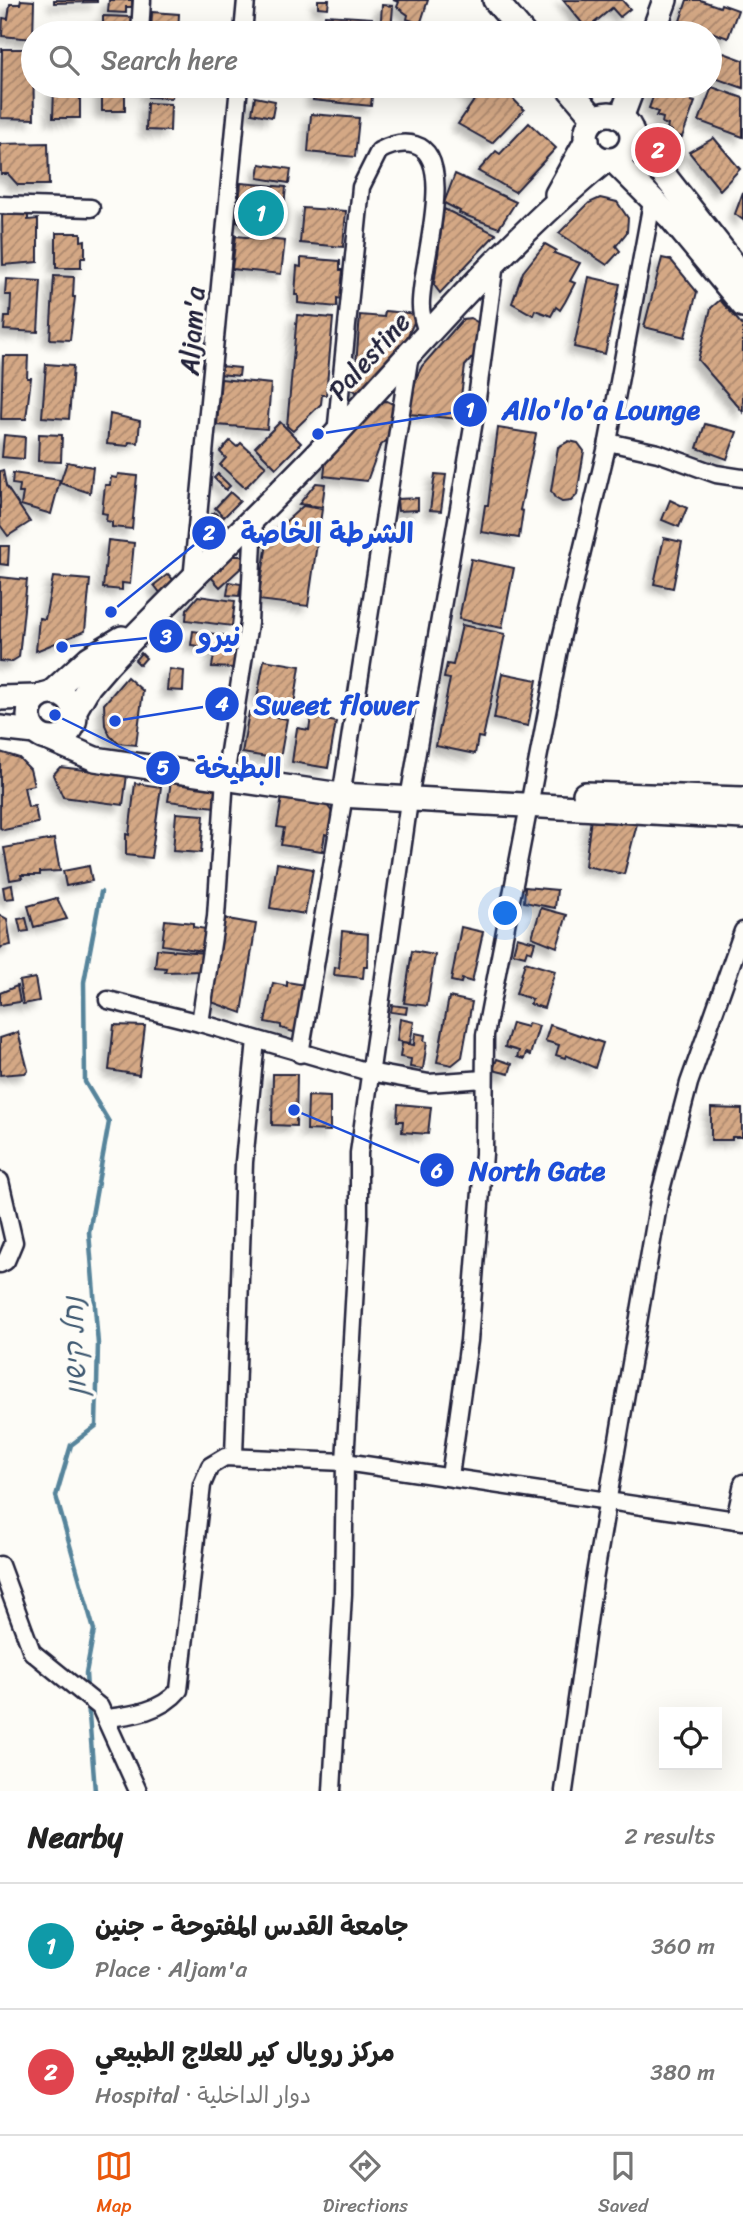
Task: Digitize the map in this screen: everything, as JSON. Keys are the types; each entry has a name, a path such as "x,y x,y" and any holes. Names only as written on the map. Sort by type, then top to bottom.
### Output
{"main road":[{"path":"495,0 513,21"},
{"path":"657,21 665,0"},
{"path":"574,98 591,130 593,153 609,160 653,197 743,305"},
{"path":"550,205 609,160 626,154 631,98"},
{"path":"550,205 591,130 610,115 627,126 743,276"},
{"name":"Palestine","path":"138,632 254,520 495,260 550,205"},
{"path":"138,632 122,638 89,658 32,703 29,718 42,736 95,759 225,778 343,790 531,799 743,817"},
{"path":"0,728 42,736 64,736 89,686 138,632"},
{"path":"0,698 45,695 67,697 89,742 120,761"},
{"path":"531,799 743,799"}],"street":[{"path":"141,21 142,0"},
{"path":"244,21 246,0"},
{"name":"Aljam'a","path":"192,580 238,98"},
{"path":"336,434 361,187 379,151 399,144 418,145 426,151 436,171 436,195 421,306 427,333"},
{"path":"450,1476 474,1274 484,1154 485,1035 561,639 608,442 653,197"},
{"path":"0,205 91,208"},
{"path":"332,1791 343,1594 345,1462 359,1216 359,1153 411,793 474,421 495,260"},
{"path":"300,1054 410,354"},
{"path":"608,442 658,453 716,474 743,478"},
{"path":"200,1023 216,917 225,778 249,623 254,520"},
{"path":"564,1791 608,1503 660,1195 689,1083 743,931"},
{"path":"108,1000 200,1023 369,1072 429,1083 484,1079"},
{"path":"234,1456 244,1161 256,1040"},
{"path":"0,1181 14,1242 6,1261 0,1264"},
{"path":"107,1718 169,1702 179,1690 202,1485 205,1475 216,1460 234,1456 260,1460 345,1462 739,1521 743,1483"},
{"path":"0,1565 36,1657 93,1700 107,1718 138,1791"}],"building":[{"path":"21,0 34,1 33,21 21,21 21,38 2,36 3,18 8,19 10,4 20,4"},
{"path":"54,0 97,0 97,2 54,3"},
{"path":"109,0 132,0 132,7 126,7 126,13 108,12"},
{"path":"318,0 329,0 328,8 318,7"},
{"path":"393,0 428,0 421,21 407,19 408,15 397,7 399,2"},
{"path":"563,0 622,0 630,9 620,17 612,8 597,21 580,21"},
{"path":"687,0 700,0 720,7 721,4 738,10 728,38 722,36 722,21 680,21"},
{"path":"382,5 393,6 392,21 381,21"},
{"path":"152,12 179,14 179,21 152,21"},
{"path":"325,15 372,18 372,21 324,21"},
{"path":"103,16 133,17 133,21 103,21"},
{"path":"2,49 21,49 21,98 34,98 34,119 1,118"},
{"path":"722,52 743,60 743,88 722,81"},
{"path":"722,91 743,98 743,137 699,121 708,98 722,98"},
{"path":"54,98 80,98 80,118 53,118"},
{"path":"102,98 125,98 125,111 102,111"},
{"path":"255,98 275,101 272,117 252,113"},
{"path":"313,98 372,98 371,106"},
{"path":"512,98 524,110 492,143 458,124 475,99"},
{"path":"653,98 692,98 691,101 695,102 682,137 671,134 672,131 667,129 668,125 662,123 663,118 656,116 658,112 649,108"},
{"path":"147,103 171,104 170,131 146,130"},
{"path":"311,114 359,118 355,157 308,152"},
{"path":"529,123 556,148 515,192 478,171 496,151 500,154"},
{"path":"714,138 740,169 720,190 689,152"},
{"path":"48,143 49,185 18,185 8,174 1,174 0,144"},
{"path":"260,164 291,169 289,183 258,178"},
{"path":"455,174 516,202 499,228 459,213 460,211 444,203"},
{"path":"241,183 286,187 282,226 237,222"},
{"path":"743,192 743,220 735,214"},
{"path":"600,198 617,202 628,218 627,232 616,246 620,251 607,265 559,233 589,203"},
{"path":"303,208 346,211 343,247 300,243"},
{"path":"444,209 496,234 440,293 434,285"},
{"path":"2,215 28,215 28,220 38,219 38,262 3,265"},
{"path":"56,233 81,233 81,241 85,240 85,258 81,258 81,268 56,268"},
{"path":"236,236 285,241 281,274 232,269"},
{"path":"545,244 556,250 554,253 580,263 570,281 575,283 565,302 560,310 556,307 551,316 535,310 533,315 512,303 523,272"},
{"path":"301,258 340,261 340,270 344,270 341,299 337,298 337,307 298,303 298,295 295,295 297,266 301,267"},
{"path":"662,258 671,260 697,292 685,337 644,327"},
{"path":"54,276 74,277 75,297 70,340 50,339"},
{"path":"589,277 620,284 605,354 574,347"},
{"path":"6,279 41,281 38,332 4,330 5,317 10,317 11,295 5,295"},
{"path":"720,300 743,326 743,412 698,360 711,308"},
{"path":"385,311 418,314 403,346 358,393 346,385 348,364 356,365 360,315 384,317"},
{"path":"297,315 333,318 326,395 322,395 321,404 293,431 287,426"},
{"path":"470,318 479,323 477,352 465,366 458,419 409,414 416,378 422,366 463,319"},
{"path":"3,356 28,356 27,378 31,378 26,419 1,419"},
{"path":"46,364 73,366 69,419 42,417"},
{"path":"219,366 240,368 239,376 219,374"},
{"path":"221,379 271,384 267,429 217,425"},
{"path":"387,401 395,405 398,431 380,446 367,481 324,476 326,460 379,402"},
{"path":"110,414 140,421 138,443 129,442 128,446 107,444"},
{"path":"280,422 301,443 276,468 255,447"},
{"path":"705,424 737,432 727,459 697,448"},
{"path":"498,428 536,434 520,510 523,511 519,538 481,532 485,505 488,505"},
{"path":"39,434 62,435 61,462 38,461"},
{"path":"4,435 25,437 24,459 2,457"},
{"path":"230,441 237,447 241,443 266,466 245,488 220,465 226,458 220,452"},
{"path":"569,441 578,443 584,451 577,495 571,501 562,502 555,498 551,491 558,447"},
{"path":"67,462 93,467 90,493 60,483"},
{"path":"3,470 6,486 30,522 8,536 0,525 0,471"},
{"path":"13,473 60,480 51,514 21,505 23,493 19,493 20,485 12,484"},
{"path":"118,474 137,476 132,529 112,527 112,522 106,521 107,514 102,513 105,485 110,485 111,477 117,478"},
{"path":"218,474 230,486 226,490 214,478"},
{"path":"435,474 446,475 441,511 430,510"},
{"path":"316,483 325,484 322,507 299,504"},
{"path":"230,492 240,501 224,517 215,508"},
{"path":"418,498 418,510 398,511 397,499"},
{"path":"670,500 687,508 679,527 662,520"},
{"path":"303,506 322,509 308,606 258,600 268,537"},
{"path":"214,512 223,520 212,532 203,523"},
{"path":"664,538 682,542 673,588 654,584"},
{"path":"108,540 134,543 130,584 122,583 122,590 103,588"},
{"path":"0,546 9,546 8,565 0,564"},
{"path":"232,556 243,556 242,567 220,587 210,576"},
{"path":"471,559 514,568 502,628 459,619"},
{"path":"168,574 176,583 162,595 154,585"},
{"path":"0,577 27,580 19,657 11,662 0,661"},
{"path":"53,577 90,580 85,631 36,651 39,618 45,619"},
{"path":"229,582 241,584 239,596 227,595"},
{"path":"198,596 235,601 232,626 186,620 187,609"},
{"path":"172,622 180,623 179,634 170,633"},
{"path":"462,625 505,634 483,738 478,737 475,754 436,746 450,679 444,678 447,664 453,665"},
{"path":"193,631 238,637 235,668 212,667 215,648 191,645"},
{"path":"141,653 146,658 140,665 135,660"},
{"path":"264,660 300,666 294,705 257,699"},
{"path":"169,669 184,671 183,691 167,690"},
{"path":"502,673 537,680 528,726 494,719"},
{"path":"127,677 143,691 136,745 118,743 110,736 105,725 104,704"},
{"path":"249,712 287,719 280,759 242,753"},
{"path":"311,717 336,722 328,768 292,762 297,728 309,730"},
{"path":"0,752 19,758 30,769 34,785 24,787 28,807 35,806 38,823 4,830 0,828"},
{"path":"60,767 127,775 123,805 63,797 53,775"},
{"path":"171,781 210,786 216,791 214,807 168,801"},
{"path":"135,783 161,787 151,858 126,855 126,834 129,835"},
{"path":"282,797 327,805 334,815 331,836 325,834 322,851 281,845 284,828 277,827"},
{"path":"176,813 204,815 201,853 173,851"},
{"path":"591,818 620,824 621,820 637,824 624,874 585,866"},
{"path":"54,839 60,871 21,875 22,878 10,880 4,848"},
{"path":"277,863 313,869 305,914 270,908"},
{"path":"89,866 92,881 66,886 63,871"},
{"path":"12,885 14,898 5,899 3,887"},
{"path":"525,887 557,890 555,908 524,902"},
{"path":"57,898 67,919 34,927 28,906"},
{"path":"541,908 567,915 557,947 532,937"},
{"path":"0,915 7,919 11,945 1,947 0,950"},
{"path":"26,918 29,931 21,932 18,919"},
{"path":"222,918 256,924 242,1013 209,1001"},
{"path":"165,920 193,923 193,927 206,929 203,951 162,945"},
{"path":"461,927 483,932 472,982 462,979 461,983 451,981"},
{"path":"342,931 368,934 367,967 364,967 363,978 334,975 335,967 339,968"},
{"path":"517,937 535,942 532,952 527,950 525,956 513,953"},
{"path":"157,949 205,953 203,971 165,972 166,968 155,967"},
{"path":"412,951 435,955 427,1006 404,1003"},
{"path":"525,962 555,971 544,1008 530,1004 532,999 516,994"},
{"path":"35,978 39,1001 23,1004 19,981"},
{"path":"287,982 306,985 296,1033 281,1028 281,1025 265,1022 273,983 287,986"},
{"path":"17,986 20,1002 0,1005 0,993"},
{"path":"449,997 472,1002 462,1057 452,1065 437,1062"},
{"path":"392,1005 407,1007 406,1014 391,1012"},
{"path":"400,1019 414,1022 410,1043 397,1041"},
{"path":"512,1023 527,1027 528,1023 539,1026 530,1055 526,1053 524,1059 517,1057 519,1051 505,1047"},
{"path":"114,1025 145,1026 139,1075 109,1070"},
{"path":"550,1025 603,1043 595,1068 566,1055 565,1058 556,1055 559,1045 545,1041"},
{"path":"18,1032 28,1070 25,1073 0,1075 0,1038"},
{"path":"415,1033 425,1035 424,1041 427,1042 423,1069 410,1067 411,1059 400,1057 402,1043 414,1045"},
{"path":"497,1059 512,1064 509,1074 493,1070"},
{"path":"273,1074 297,1074 296,1126 272,1125"},
{"path":"308,1096 330,1097 330,1131 307,1130"},
{"path":"398,1104 431,1107 428,1134 402,1132 403,1121 397,1121"},
{"path":"711,1108 742,1109 742,1137 711,1140"}],"waterway":[{"name":"נחל קישון","path":"87,1690 86,1673 94,1630 56,1496 71,1445 96,1426 98,1344 89,1232 109,1122 85,1082 84,982 101,892"},
{"name":"נחל קישון","path":"88,1702 95,1791"}],"place":[{"name":"مركز رويال كير للعلاج الطبيعي","path":"658,150"},
{"name":"جامعة القدس المفتوحة - جنين","path":"261,213"},
{"name":"Allo'lo'a Lounge","path":"318,434"},
{"name":"الشرطة الخاصة","path":"111,612"},
{"name":"نيرو","path":"62,647"},
{"name":"البطيخة","path":"55,715"},
{"name":"Sweet flower","path":"115,721"},
{"name":"North Gate","path":"294,1110"}]}
